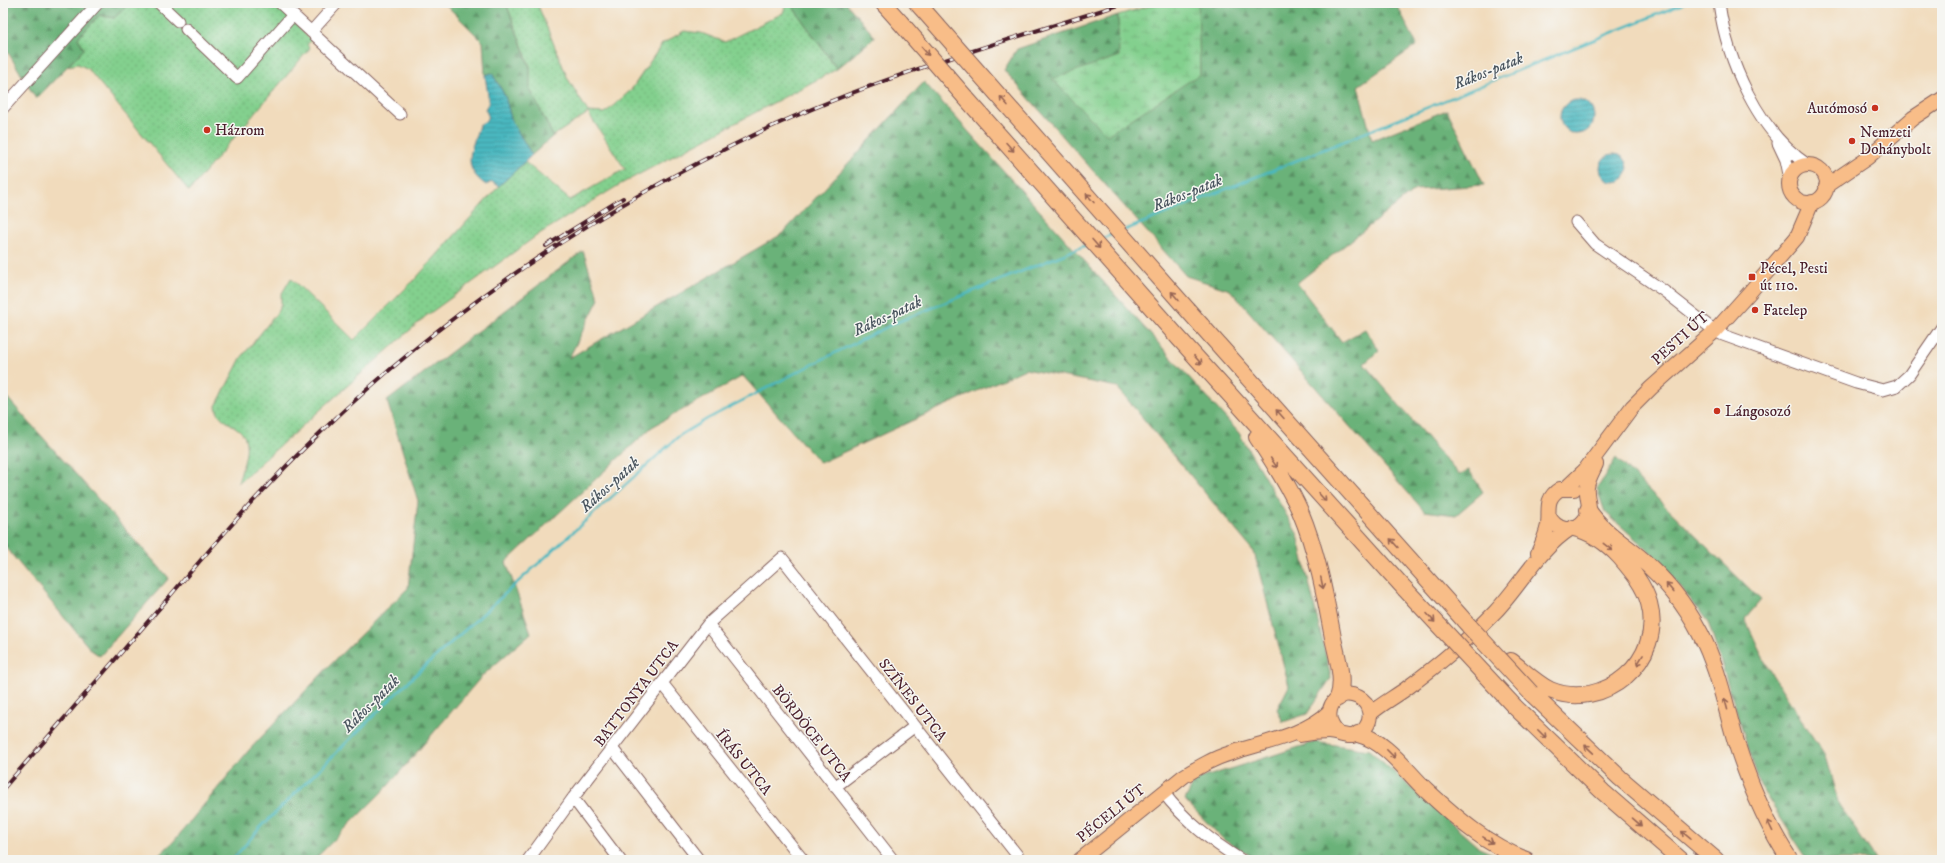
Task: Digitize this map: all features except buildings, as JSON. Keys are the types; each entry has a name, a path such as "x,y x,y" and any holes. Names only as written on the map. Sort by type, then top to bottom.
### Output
{"highway":[{"path":"883,3 1176,335 1405,589 1514,706 1603,792 1681,860"},
{"path":"922,8 1420,572 1531,693 1620,778 1716,860"},
{"path":"1221,385 1278,468 1291,492 1305,525 1319,568 1334,641 1341,679 1338,698"},
{"path":"1588,505 1604,529 1638,556 1661,578 1692,618 1714,663 1736,740 1755,794 1775,836 1790,860"},
{"path":"1470,627 1540,684 1564,694 1577,696 1601,692 1611,687 1630,673 1643,655 1650,631 1651,615 1645,592 1634,574 1616,554 1588,532 1572,528"},
{"path":"1358,734 1366,736 1383,747 1445,808 1471,829 1498,846 1526,860"}],"main road":[{"path":"1826,186 1866,158 1894,132 1942,99"},
{"path":"1813,167 1826,179 1826,186 1821,197 1812,202 1797,200 1790,190 1790,178 1796,169 1813,167 1846,166 1866,158"},
{"name":"PESTI ÚT","path":"1778,257 1795,226 1798,211 1797,200"},
{"name":"PESTI ÚT","path":"1604,445 1624,417 1651,388 1715,331 1797,237 1812,202"},
{"path":"1566,488 1579,477 1604,445"},
{"path":"1535,560 1560,536 1583,522 1588,505 1588,483 1604,445"},
{"path":"1370,714 1446,658 1495,613 1525,576 1535,560 1546,533 1549,516 1547,507 1552,496 1560,489 1566,488 1578,490 1588,505"},
{"path":"1549,516 1559,527 1572,528"},
{"path":"1338,733 1330,724 1329,712 1330,707 1338,698 1349,695 1361,698 1381,695 1421,676"},
{"path":"1274,740 1318,732 1338,733 1352,736 1358,734 1367,726 1370,714 1361,698"},
{"path":"1274,740 1317,722 1329,712"},
{"name":"PÉCELI ÚT","path":"1080,860 1163,792 1203,764 1231,753 1274,740"}],"street":[{"path":"3,108 98,3"},
{"path":"159,3 237,78 294,16"},
{"path":"280,3 400,114"},
{"path":"312,32 337,3"},
{"path":"1719,5 1726,40 1734,65 1786,160 1790,178"},
{"path":"1772,132 1794,155 1813,167"},
{"path":"1576,222 1594,244 1664,292 1715,331 1856,383 1883,390 1897,386 1909,375 1942,327"},
{"name":"BATTONYA UTCA","path":"528,860 573,798 708,624 782,558"},
{"name":"SZÍNES UTCA","path":"782,558 1021,860"},
{"name":"BÖRDÖCE UTCA","path":"708,624 893,860"},
{"name":"ÍRÁS UTCA","path":"662,683 803,860"},
{"path":"835,786 915,726"},
{"path":"612,748 699,860"},
{"path":"1163,792 1174,806 1212,842 1241,860"},
{"path":"573,798 620,860"}],"green space":[{"path":"3,3 130,3 114,18 99,15 78,38 84,49 36,99 3,44"},
{"path":"130,3 276,3 311,40 307,45 310,48 189,191 88,69 78,64 68,66 84,49 78,38 99,15 114,18"},
{"path":"444,3 506,3 530,68 530,89 553,136 532,155 512,122 505,96 492,73 485,75 483,42"},
{"path":"506,3 537,3 568,79 588,112 605,113 631,90 662,44 684,31 701,33 725,42 783,13 786,3 790,3 837,69 619,185 539,234 426,316 238,483 246,453 244,436 241,431 221,417 217,412 216,406 241,358 276,314 281,305 281,295 291,278 354,340 417,277 499,186 525,162 570,200 625,169 588,113 553,136 529,89 530,67"},
{"path":"790,3 846,3 875,37 837,69"},
{"path":"1159,3 1198,3 1200,74 1107,135 1052,79 1119,56 1118,15"},
{"path":"1197,3 1396,3 1417,45 1358,86 1372,140 1447,110 1484,185 1415,190 1297,283 1342,342 1365,329 1379,350 1364,364 1459,475 1469,470 1483,492 1456,515 1424,511 1230,290 1186,276 1004,70 1017,49 1118,15 1120,56 1200,74"},
{"path":"924,82 1239,433 1298,535 1331,678 1307,714 1283,722 1277,709 1289,686 1254,552 1117,387 1025,369 820,463 743,376 652,427 506,562 531,633 482,676 387,787 314,860 154,860 174,841 249,750 336,659 408,588 418,501 387,401 583,251 599,299 569,358 782,234"},
{"path":"3,393 169,578 100,656 91,650 3,544"},
{"path":"1616,458 1761,600 1745,619 1768,668 1825,756 1839,805 1876,860 1808,860 1761,788 1708,622 1658,559 1605,512 1597,489"},
{"path":"1315,742 1369,750 1479,848 1508,860 1257,860 1224,840 1185,800 1195,780"}],"water":[{"path":"492,73 505,96 512,122 532,155 499,186 492,182 486,185 478,178 473,172 470,158 479,125 486,121 488,115 485,109 489,102 485,75"},
{"path":"1574,100 1580,100 1584,101 1591,107 1594,117 1593,124 1587,131 1580,134 1574,134 1570,133 1563,127 1560,120 1560,114 1561,110 1567,103"},
{"path":"1614,154 1624,158 1628,168 1624,178 1614,182 1604,178 1600,168 1604,158"}],"waterway":[{"name":"Rákos-patak","path":"1125,230 1685,3"},
{"name":"Rákos-patak","path":"1099,240 1113,234"},
{"name":"Rákos-patak","path":"232,860 259,829 412,678 679,436 707,419 895,323 1089,244"}],"railway":[{"path":"3,789 221,537 300,452 370,387 421,344 528,264 642,194 700,162 804,112 894,77 986,46 1125,3"},
{"path":"546,246 623,198"}],"place":[{"name":"Autómosó","path":"1875,108"},
{"name":"Házrom","path":"207,130"},
{"name":"Nemzeti Dohánybolt","path":"1852,141"},
{"name":"Pécel, Pesti út 110.","path":"1752,277"},
{"name":"Fatelep","path":"1755,310"},
{"name":"Lángosozó","path":"1717,411"}]}
